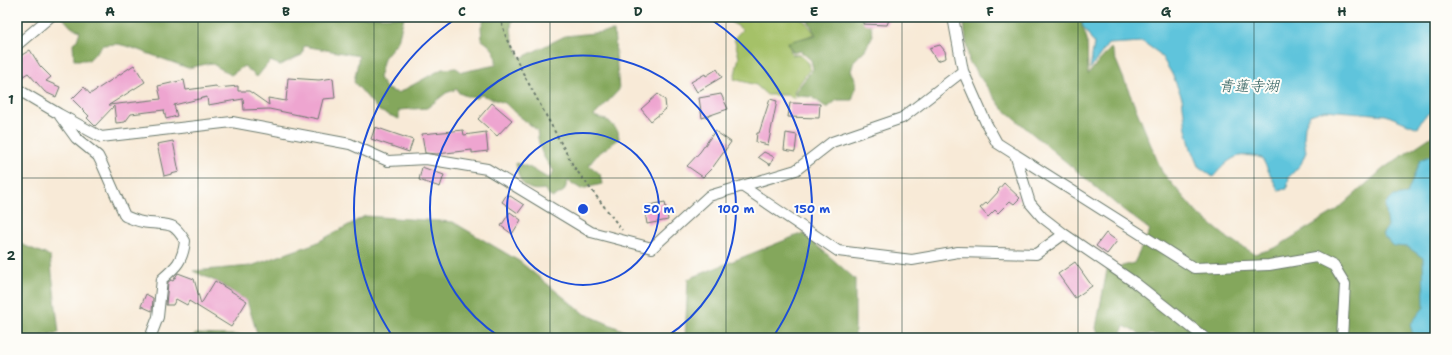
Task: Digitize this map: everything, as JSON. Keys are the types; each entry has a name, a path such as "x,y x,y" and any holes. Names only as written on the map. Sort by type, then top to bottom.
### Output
{"street":[{"path":"17,45 50,17"},
{"path":"953,17 963,71 986,123 997,143 1194,268 1269,265 1316,257 1334,266 1345,284 1342,338"},
{"path":"17,89 101,137 232,122 350,144 388,161 426,159 487,169 591,232 652,248 709,196 796,170 832,142 902,118 963,71"},
{"path":"59,114 76,138 98,156 125,216 147,223 166,223 175,228 185,241 184,253 174,268 162,279 158,317 150,338"},
{"path":"1016,154 1030,203 1042,217 1134,282 1205,338"},
{"path":"742,186 838,251 912,260 958,252 1036,254 1064,234"}],"path":[{"path":"500,17 507,40 523,73 574,167 632,243"}],"green space":[{"path":"404,17 398,41 384,58 379,78 387,89 398,93 442,69 456,68 462,72 496,65 495,53 489,45 482,40 481,27 485,17 513,17 511,33 521,58 565,36 614,31 619,90 594,116 609,121 618,131 619,139 598,154 589,165 600,174 602,184 581,189 568,181 564,191 552,198 544,189 532,189 527,187 521,180 516,163 529,167 549,179 554,171 542,152 537,130 505,103 481,95 476,98 469,97 459,93 457,89 446,93 427,108 399,110 399,119 379,111 354,82 359,56 304,46 302,55 280,65 270,61 257,77 244,66 231,75 211,63 188,68 118,44 103,45 89,60 74,60 73,43 77,40 80,31 71,27 63,18"},
{"path":"721,17 796,17 805,21 815,34 788,43 792,55 799,54 809,63 810,69 794,91 795,99 787,95 767,95 756,85 734,79 739,57 734,38 742,30 738,26"},
{"path":"802,17 869,17 873,35 865,50 854,61 851,71 856,85 852,100 837,100 827,108 812,97 797,96 795,92 813,69 811,60 800,51 793,53 788,42 816,35 807,19"},
{"path":"963,17 1083,17 1082,25 1087,39 1088,74 1111,48 1162,172 1197,213 1229,239 1255,254 1275,248 1337,210 1384,168 1435,134 1435,338 1187,338 1181,334 1142,335 1124,326 1119,338 1099,337 1096,328 1107,270 1134,263 1150,230 1117,205 1002,108 969,62"},
{"path":"365,216 453,222 519,261 583,313 641,338 191,338 196,334 258,336 247,301 215,281 193,271 251,266 316,243"},
{"path":"803,233 855,279 855,338 685,338 688,279"},
{"path":"18,243 50,256 59,333 44,335 44,338 17,338"}],"water":[{"name":"青蓮寺湖","path":"1084,17 1435,17 1435,112 1426,115 1422,119 1418,128 1386,115 1325,110 1310,115 1305,126 1304,137 1306,152 1301,164 1289,177 1287,189 1278,190 1262,158 1253,156 1246,155 1234,158 1224,165 1213,177 1198,166 1191,149 1186,129 1182,98 1172,74 1160,54 1143,42 1108,44 1090,69 1094,43 1082,25"},
{"path":"1435,154 1435,338 1414,338 1410,325 1424,307 1423,258 1408,247 1394,246 1382,235 1388,226 1385,205 1394,196 1407,194 1420,160"}],"building":[{"path":"864,17 890,17 887,25 863,24"},
{"path":"940,45 945,51 946,58 937,61 929,48"},
{"path":"30,50 40,66 51,77 46,81 60,87 56,97 45,92 28,73 17,80 17,58"},
{"path":"134,65 145,82 109,105 161,99 158,86 184,80 186,90 216,86 217,88 238,86 238,91 249,91 269,105 268,98 286,101 288,78 319,80 333,78 335,98 323,99 318,119 269,109 244,110 243,99 208,105 207,97 174,105 177,116 166,119 164,110 131,114 125,122 116,123 114,106 95,126 87,118 89,116 72,99 84,87 90,94"},
{"path":"717,69 722,77 697,92 691,82 705,74 706,76"},
{"path":"658,94 665,100 666,109 651,121 641,109"},
{"path":"721,94 728,109 702,118 699,98"},
{"path":"770,99 777,101 768,145 756,142 757,133 759,133"},
{"path":"492,103 512,120 497,136 478,119"},
{"path":"790,103 820,104 819,118 788,117"},
{"path":"375,127 413,140 409,152 371,139"},
{"path":"463,130 464,135 486,132 488,151 472,153 472,150 437,154 425,153 422,134"},
{"path":"715,131 731,142 713,167 703,177 687,166 700,152"},
{"path":"786,133 797,135 795,152 784,150"},
{"path":"173,141 179,172 164,176 157,144"},
{"path":"764,152 774,157 770,165 758,157"},
{"path":"422,167 444,175 440,187 419,180"},
{"path":"1004,183 1020,198 1014,204 1010,201 998,213 995,210 988,217 980,208 986,203 987,204"},
{"path":"507,194 524,205 518,213 502,202"},
{"path":"665,202 668,220 647,224 644,206"},
{"path":"510,212 521,220 512,234 501,226"},
{"path":"1106,233 1117,241 1107,254 1096,246"},
{"path":"1075,262 1092,286 1075,298 1058,274"},
{"path":"178,273 194,279 201,304 215,281 247,301 231,327 189,301 187,305 176,299 173,305 166,305 168,282 171,280 173,281"},
{"path":"146,294 153,298 152,311 141,306"}]}
